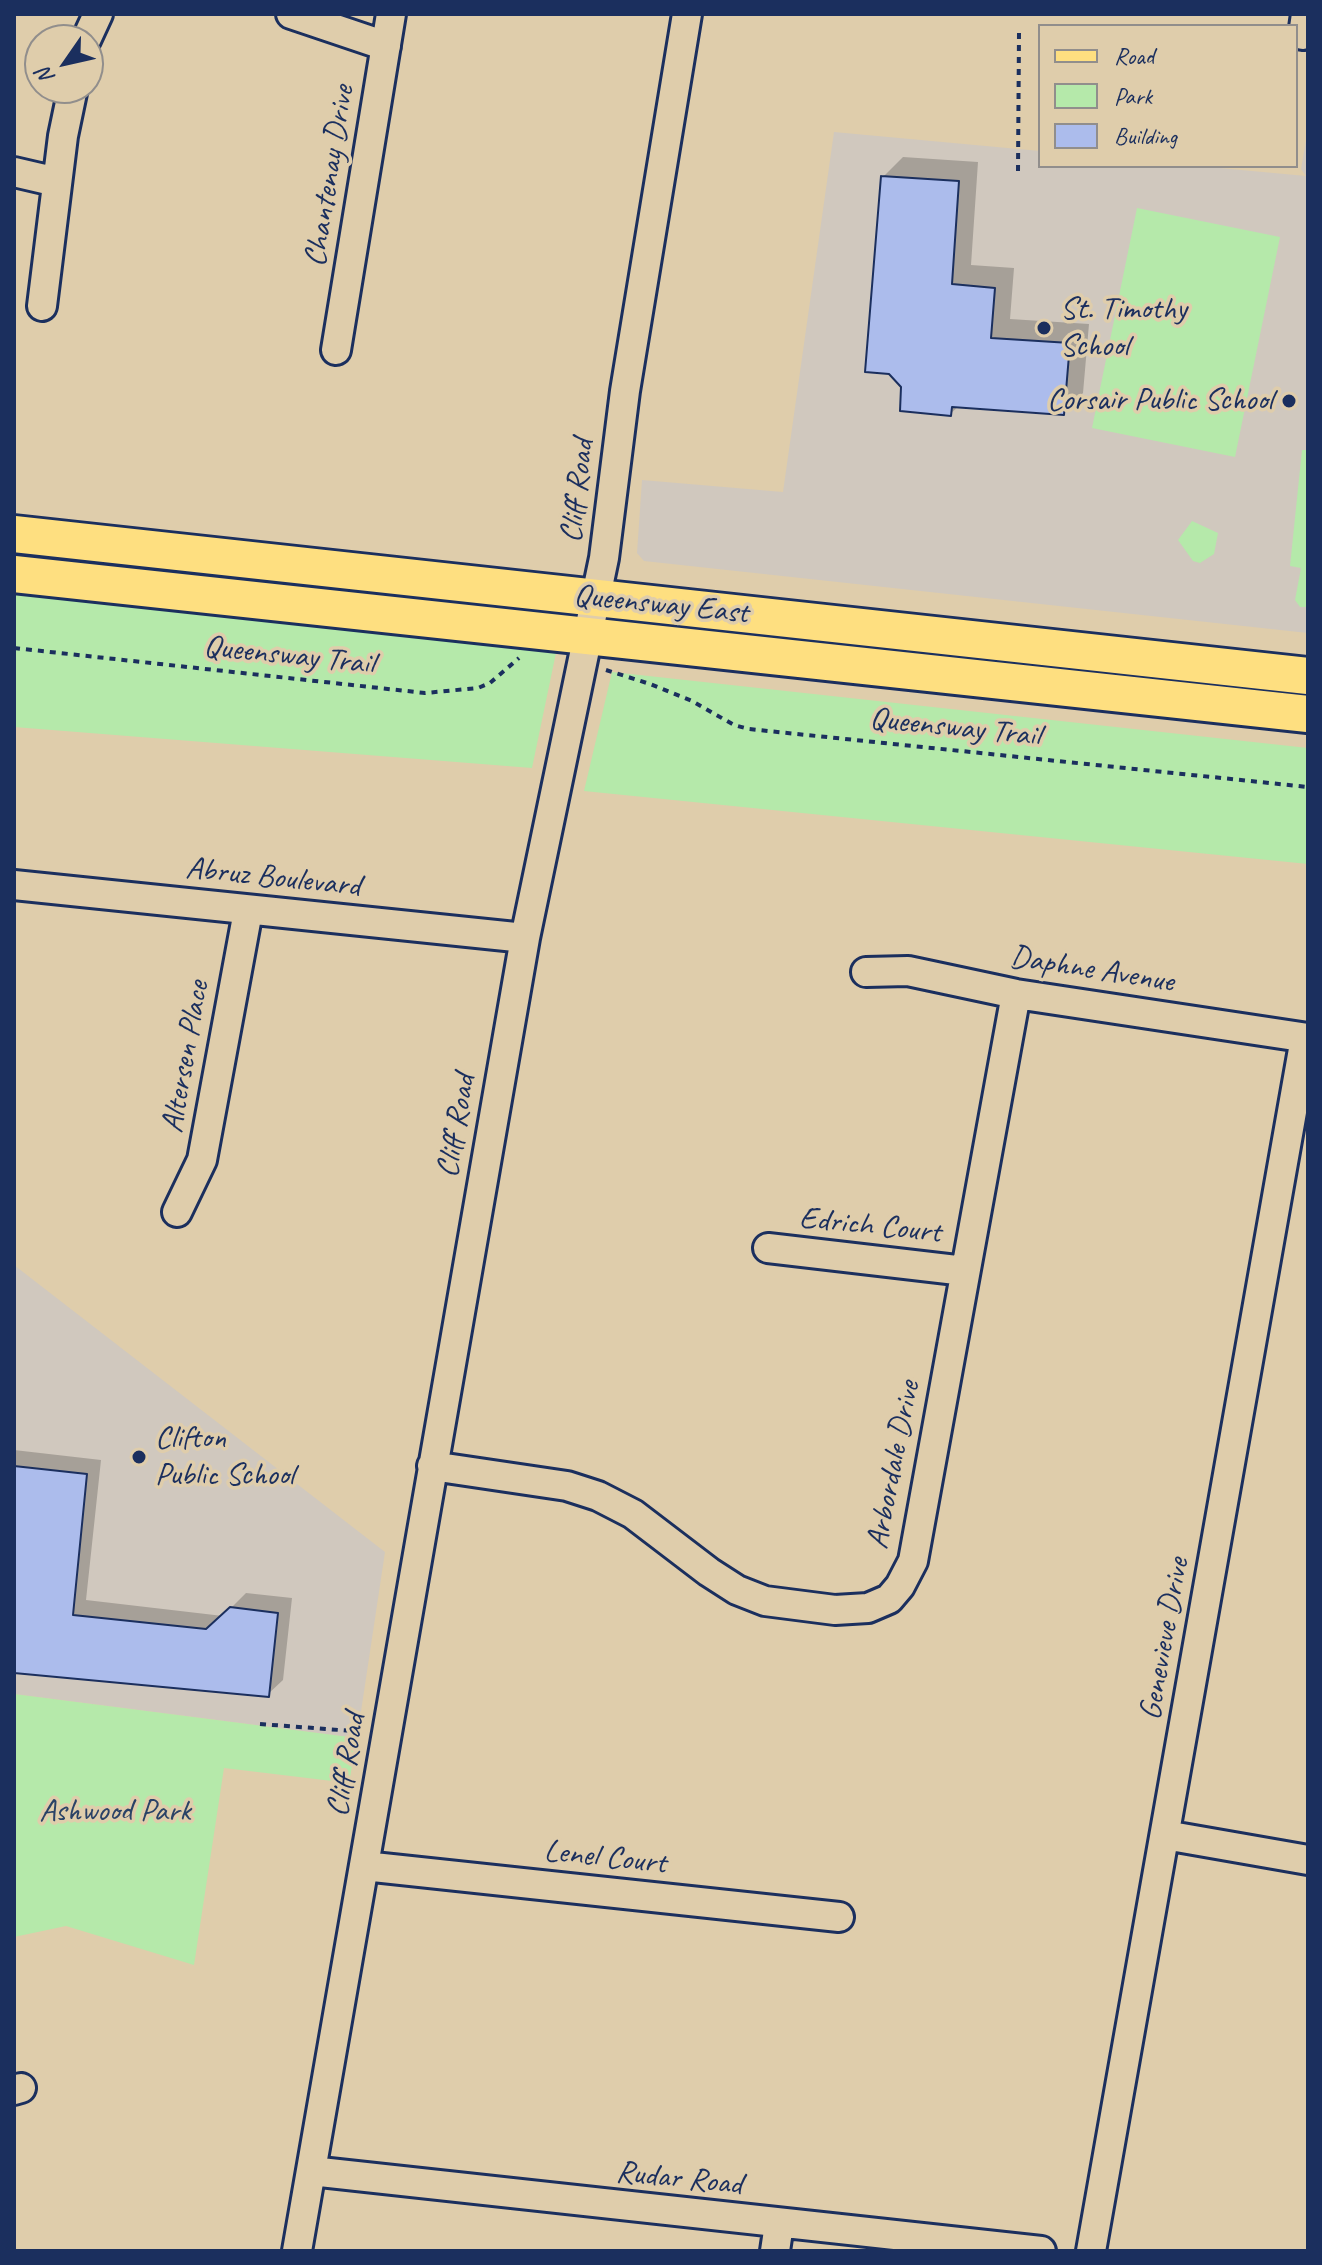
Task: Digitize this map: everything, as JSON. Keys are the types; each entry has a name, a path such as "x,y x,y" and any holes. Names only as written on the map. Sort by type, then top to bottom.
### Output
{"main road":[{"name":"Queensway East","path":"14,534 1308,676"},
{"name":"Queensway East","path":"14,574 1308,714"}],"street":[{"path":"291,14 386,46"},
{"name":"Chantenay Drive","path":"336,350 391,14"},
{"name":"Cliff Road","path":"297,2251 525,938 597,598 625,391 687,14"},
{"path":"42,306 70,104"},
{"path":"14,172 57,182"},
{"name":"Abruz Boulevard","path":"14,885 525,938"},
{"name":"Altersen Place","path":"177,1212 202,1160 248,911"},
{"name":"Daphne Avenue","path":"866,972 908,971 1016,994 1307,1038"},
{"name":"Arbordale Drive","path":"432,1466 567,1486 598,1496 633,1514 737,1590 765,1601 835,1610 868,1608 889,1599 913,1561 1016,994"},
{"name":"Genevieve Drive","path":"1091,2251 1307,1038"},
{"name":"Edrich Court","path":"768,1248 965,1271"},
{"path":"1165,1835 1308,1860"},
{"name":"Lenel Court","path":"364,1866 839,1917"},
{"name":"Rudar Road","path":"311,2171 777,2238 1041,2251"}],"path":[{"path":"1018,171 1019,33"},
{"name":"Queensway Trail","path":"14,648 425,693 478,688 490,683 522,657"},
{"name":"Queensway Trail","path":"608,670 692,701 734,725 749,729 1308,787"},
{"path":"260,1724 387,1734"}],"shaded area":[{"name":"St. Timothy School","path":"1308,129 1308,633 644,561 637,553 642,480 783,492 834,132 1038,151 1038,168 1220,168 1306,176 1301,169"},
{"name":"Clifton Public School","path":"14,1265 385,1552 357,1738 14,1694"}],"green space":[{"path":"1137,208 1280,237 1235,457 1092,428"},
{"path":"1302,450 1308,450 1308,607 1300,607 1295,600 1301,568 1290,566"},
{"path":"1192,521 1218,533 1214,554 1200,563 1193,561 1178,540"},
{"path":"14,594 557,648 532,768 14,727"},
{"path":"612,672 1308,748 1308,864 584,791"},
{"name":"Ashwood Park","path":"14,1694 357,1738 349,1783 224,1768 194,1965 66,1926 14,1937"}],"building":[{"path":"881,176 959,181 952,284 995,288 991,338 1070,343 1064,415 952,407 951,416 900,411 901,387 889,374 865,372"},
{"path":"14,1466 87,1474 73,1615 206,1629 230,1607 278,1613 269,1697 14,1673"}],"place":[{"name":"St. Timothy School","path":"1044,328"},
{"name":"Corsair Public School","path":"1289,401"},
{"name":"Clifton Public School","path":"139,1457"}]}
